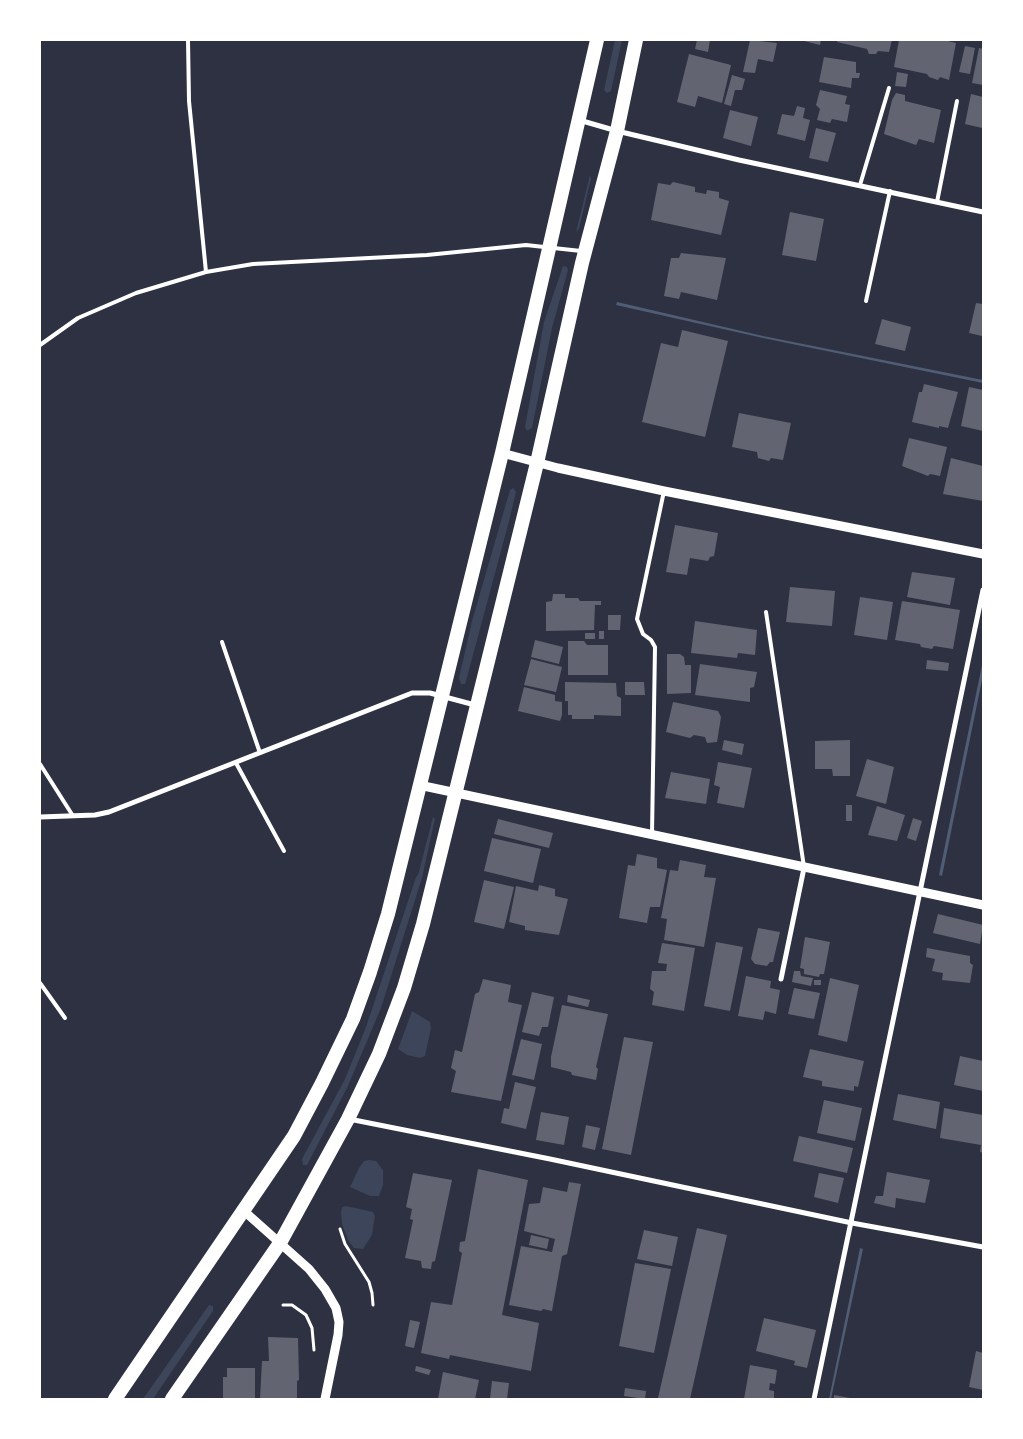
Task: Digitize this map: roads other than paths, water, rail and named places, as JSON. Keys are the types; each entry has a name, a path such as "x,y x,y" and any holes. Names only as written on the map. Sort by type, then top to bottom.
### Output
{"highway":[{"path":"115,1399 294,1136 353,1018 388,914 502,453 548,245 597,40"},
{"path":"172,1399 280,1243 348,1119 379,1054 404,988 423,924 537,463 585,252 617,131 636,40"}],"street":[{"path":"579,120 617,131 839,182 890,191 983,212"},
{"path":"502,453 537,463 664,491 983,554"},
{"path":"814,1399 983,590"},
{"path":"40,817 96,815 109,812 412,693 425,692 477,706"},
{"path":"419,785 983,905"},
{"path":"782,979 804,868"},
{"path":"348,1119 550,1158 852,1223 983,1247"},
{"path":"244,1211 309,1270 325,1289 336,1308 339,1322 338,1335 326,1399"}],"lane":[{"path":"188,40 189,100 206,272"},
{"path":"860,185 889,88"},
{"path":"937,202 957,100"},
{"path":"866,301 890,191"},
{"path":"40,345 78,318 136,294 206,272 253,264 427,255 526,244 548,245 585,252"},
{"path":"652,834 655,647 651,640 643,634 637,619 664,491"},
{"path":"766,612 804,868"},
{"path":"222,642 260,753"},
{"path":"236,763 284,850"},
{"path":"40,764 73,816"},
{"path":"40,983 65,1018"}]}
